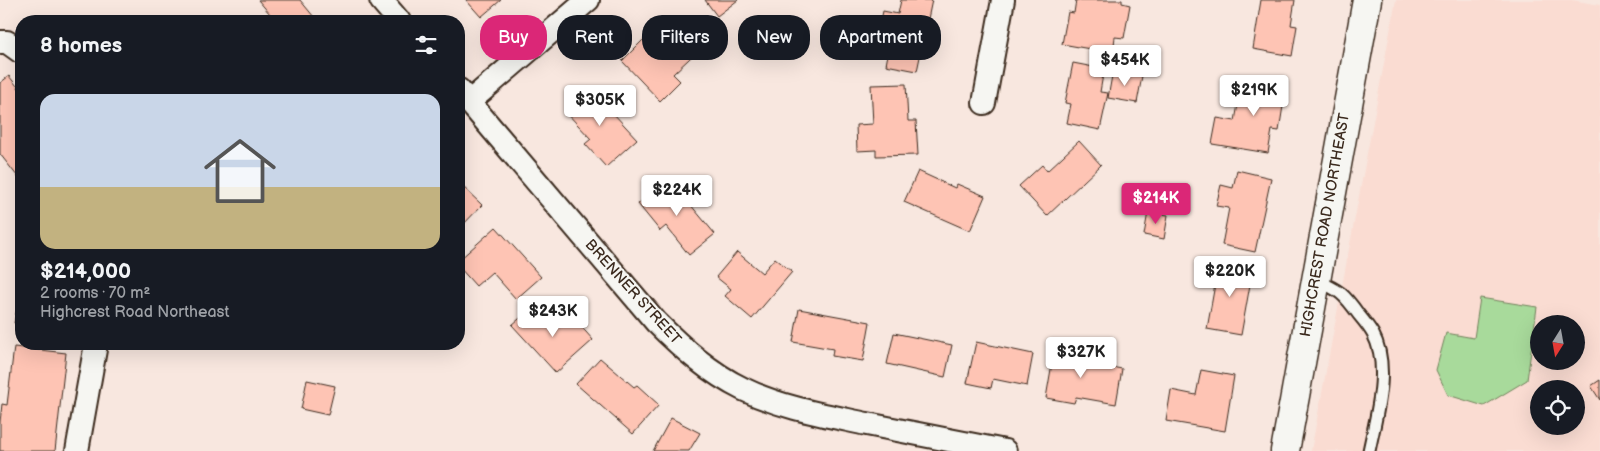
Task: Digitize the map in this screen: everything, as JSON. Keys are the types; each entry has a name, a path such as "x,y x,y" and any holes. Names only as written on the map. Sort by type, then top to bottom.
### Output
{"street":[{"path":"381,0 394,15"},
{"path":"465,95 588,0"},
{"path":"984,103 1003,0"},
{"name":"HIGHCREST ROAD NORTHEAST","path":"1285,451 1367,0"},
{"path":"0,42 7,42 15,48"},
{"name":"BRENNER STREET","path":"465,97 656,322 707,368 742,389 780,404 814,413 1005,451"},
{"path":"77,451 95,350"}],"lane":[{"path":"1315,280 1335,288 1348,300 1374,335 1380,354 1382,374 1369,451"}],"shaded area":[{"path":"1396,0 1572,0 1600,5 1600,451 1311,451"}],"green space":[{"path":"1480,298 1537,307 1536,315 1530,315 1530,358 1527,380 1484,406 1448,395 1436,370 1446,333 1474,338"}],"building":[{"path":"258,0 300,0 312,15 271,15"},
{"path":"466,0 501,0 483,15 480,16"},
{"path":"705,0 738,0 718,15 716,15"},
{"path":"901,0 932,0 929,15 882,15 883,11 898,14"},
{"path":"1076,0 1122,0 1122,3 1130,5 1124,38 1115,37 1113,53 1062,44 1068,12 1074,13"},
{"path":"1261,0 1295,0 1291,25 1297,26 1292,56 1253,49"},
{"path":"642,41 642,60 688,60 673,74 680,81 660,101 622,61 632,60 632,51"},
{"path":"887,60 919,60 917,71 886,65"},
{"path":"1073,63 1104,69 1100,92 1108,93 1100,130 1067,123 1071,104 1065,103"},
{"path":"1113,70 1142,76 1137,103 1108,98"},
{"path":"1251,75 1287,81 1279,131 1272,130 1268,153 1212,144 1217,118 1235,121 1240,93 1248,94"},
{"path":"9,76 15,84 15,173 0,154 0,83"},
{"path":"906,84 908,121 916,121 918,155 876,156 876,150 857,151 856,125 873,124 871,85"},
{"path":"589,87 637,139 606,167 585,144 591,139 564,110"},
{"path":"1079,141 1101,165 1047,216 1019,186 1042,165 1047,171"},
{"path":"1237,170 1271,178 1255,252 1222,245 1229,208 1216,206 1221,185 1233,188"},
{"path":"918,171 955,188 957,184 985,196 970,231 904,202"},
{"path":"669,179 715,234 689,255 666,226 660,231 638,204"},
{"path":"465,189 482,205 465,223"},
{"path":"1148,212 1168,215 1164,239 1144,235"},
{"path":"496,227 541,277 516,299 492,272 476,286 465,274 465,255"},
{"path":"737,252 762,273 775,258 792,272 752,319 725,296 731,289 716,277"},
{"path":"1219,262 1253,268 1241,335 1207,329"},
{"path":"533,307 554,330 571,315 593,340 556,373 512,325"},
{"path":"799,309 870,322 863,361 832,356 833,349 793,342"},
{"path":"894,333 952,345 945,377 887,364"},
{"path":"976,342 1033,354 1027,386 993,379 991,388 967,383"},
{"path":"1055,346 1080,350 1078,361 1122,369 1116,404 1076,397 1074,403 1046,398"},
{"path":"14,347 15,350 66,353 55,451 0,451 2,404 7,405"},
{"path":"600,358 634,387 637,385 659,405 633,434 576,384"},
{"path":"1201,370 1234,376 1225,431 1166,421 1171,390 1196,395"},
{"path":"307,380 335,386 328,415 301,409"},
{"path":"1600,380 1600,400 1591,386"},
{"path":"671,418 700,433 689,451 653,451"}]}
